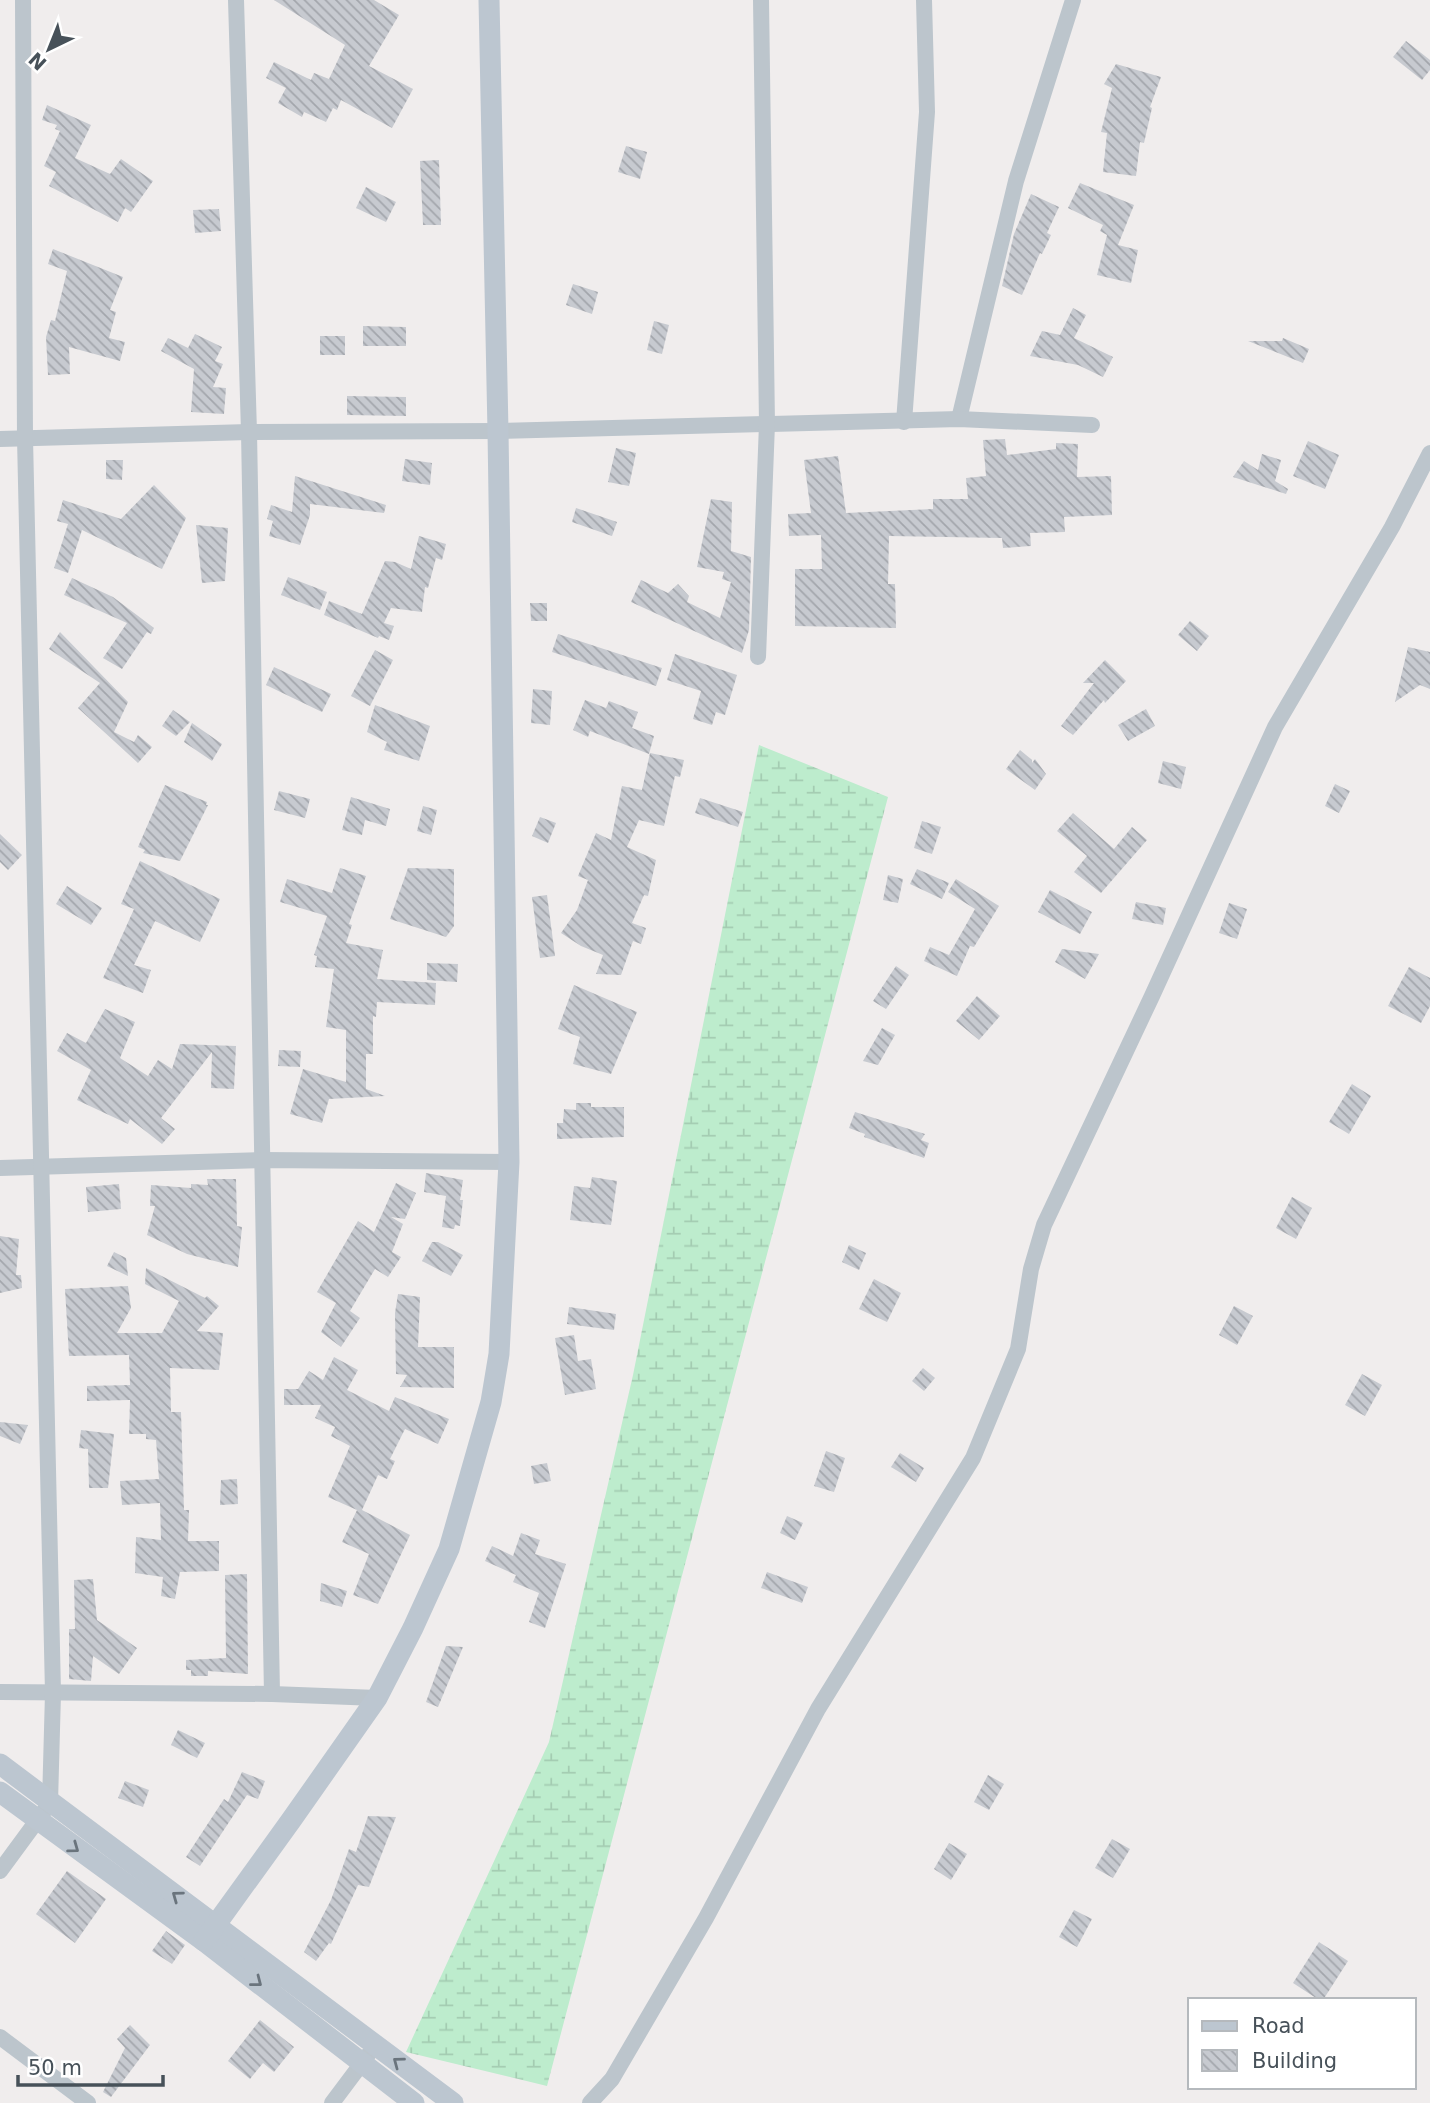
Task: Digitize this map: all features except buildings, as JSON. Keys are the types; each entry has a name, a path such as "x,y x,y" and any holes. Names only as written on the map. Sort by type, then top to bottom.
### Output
{"street":[{"path":"0,1871 50,1803 53,1693 25,438 23,0"},
{"path":"236,0 249,432 272,1694"},
{"path":"210,1933 377,1698 413,1628 449,1549 491,1402 499,1354 509,1162 489,0"},
{"path":"758,657 767,424 761,0"},
{"path":"905,422 927,112 924,0"},
{"path":"959,419 1016,181 1073,0"},
{"path":"0,439 249,432 498,431 959,419 1091,425"},
{"path":"590,2103 612,2079 706,1918 818,1709 973,1458 1018,1349 1031,1269 1044,1225 1275,727 1392,527 1430,453"},
{"path":"0,1168 262,1160 509,1162"},
{"path":"0,1692 272,1694 377,1698"},
{"path":"0,1764 210,1933 362,2063 414,2103"},
{"path":"0,1792 37,1821 210,1933 375,2045 453,2103"},
{"path":"0,2037 88,2103"},
{"path":"332,2103 375,2045"}],"green space":[{"path":"759,745 888,797 547,2086 406,2052 549,1742 633,1375"}]}
